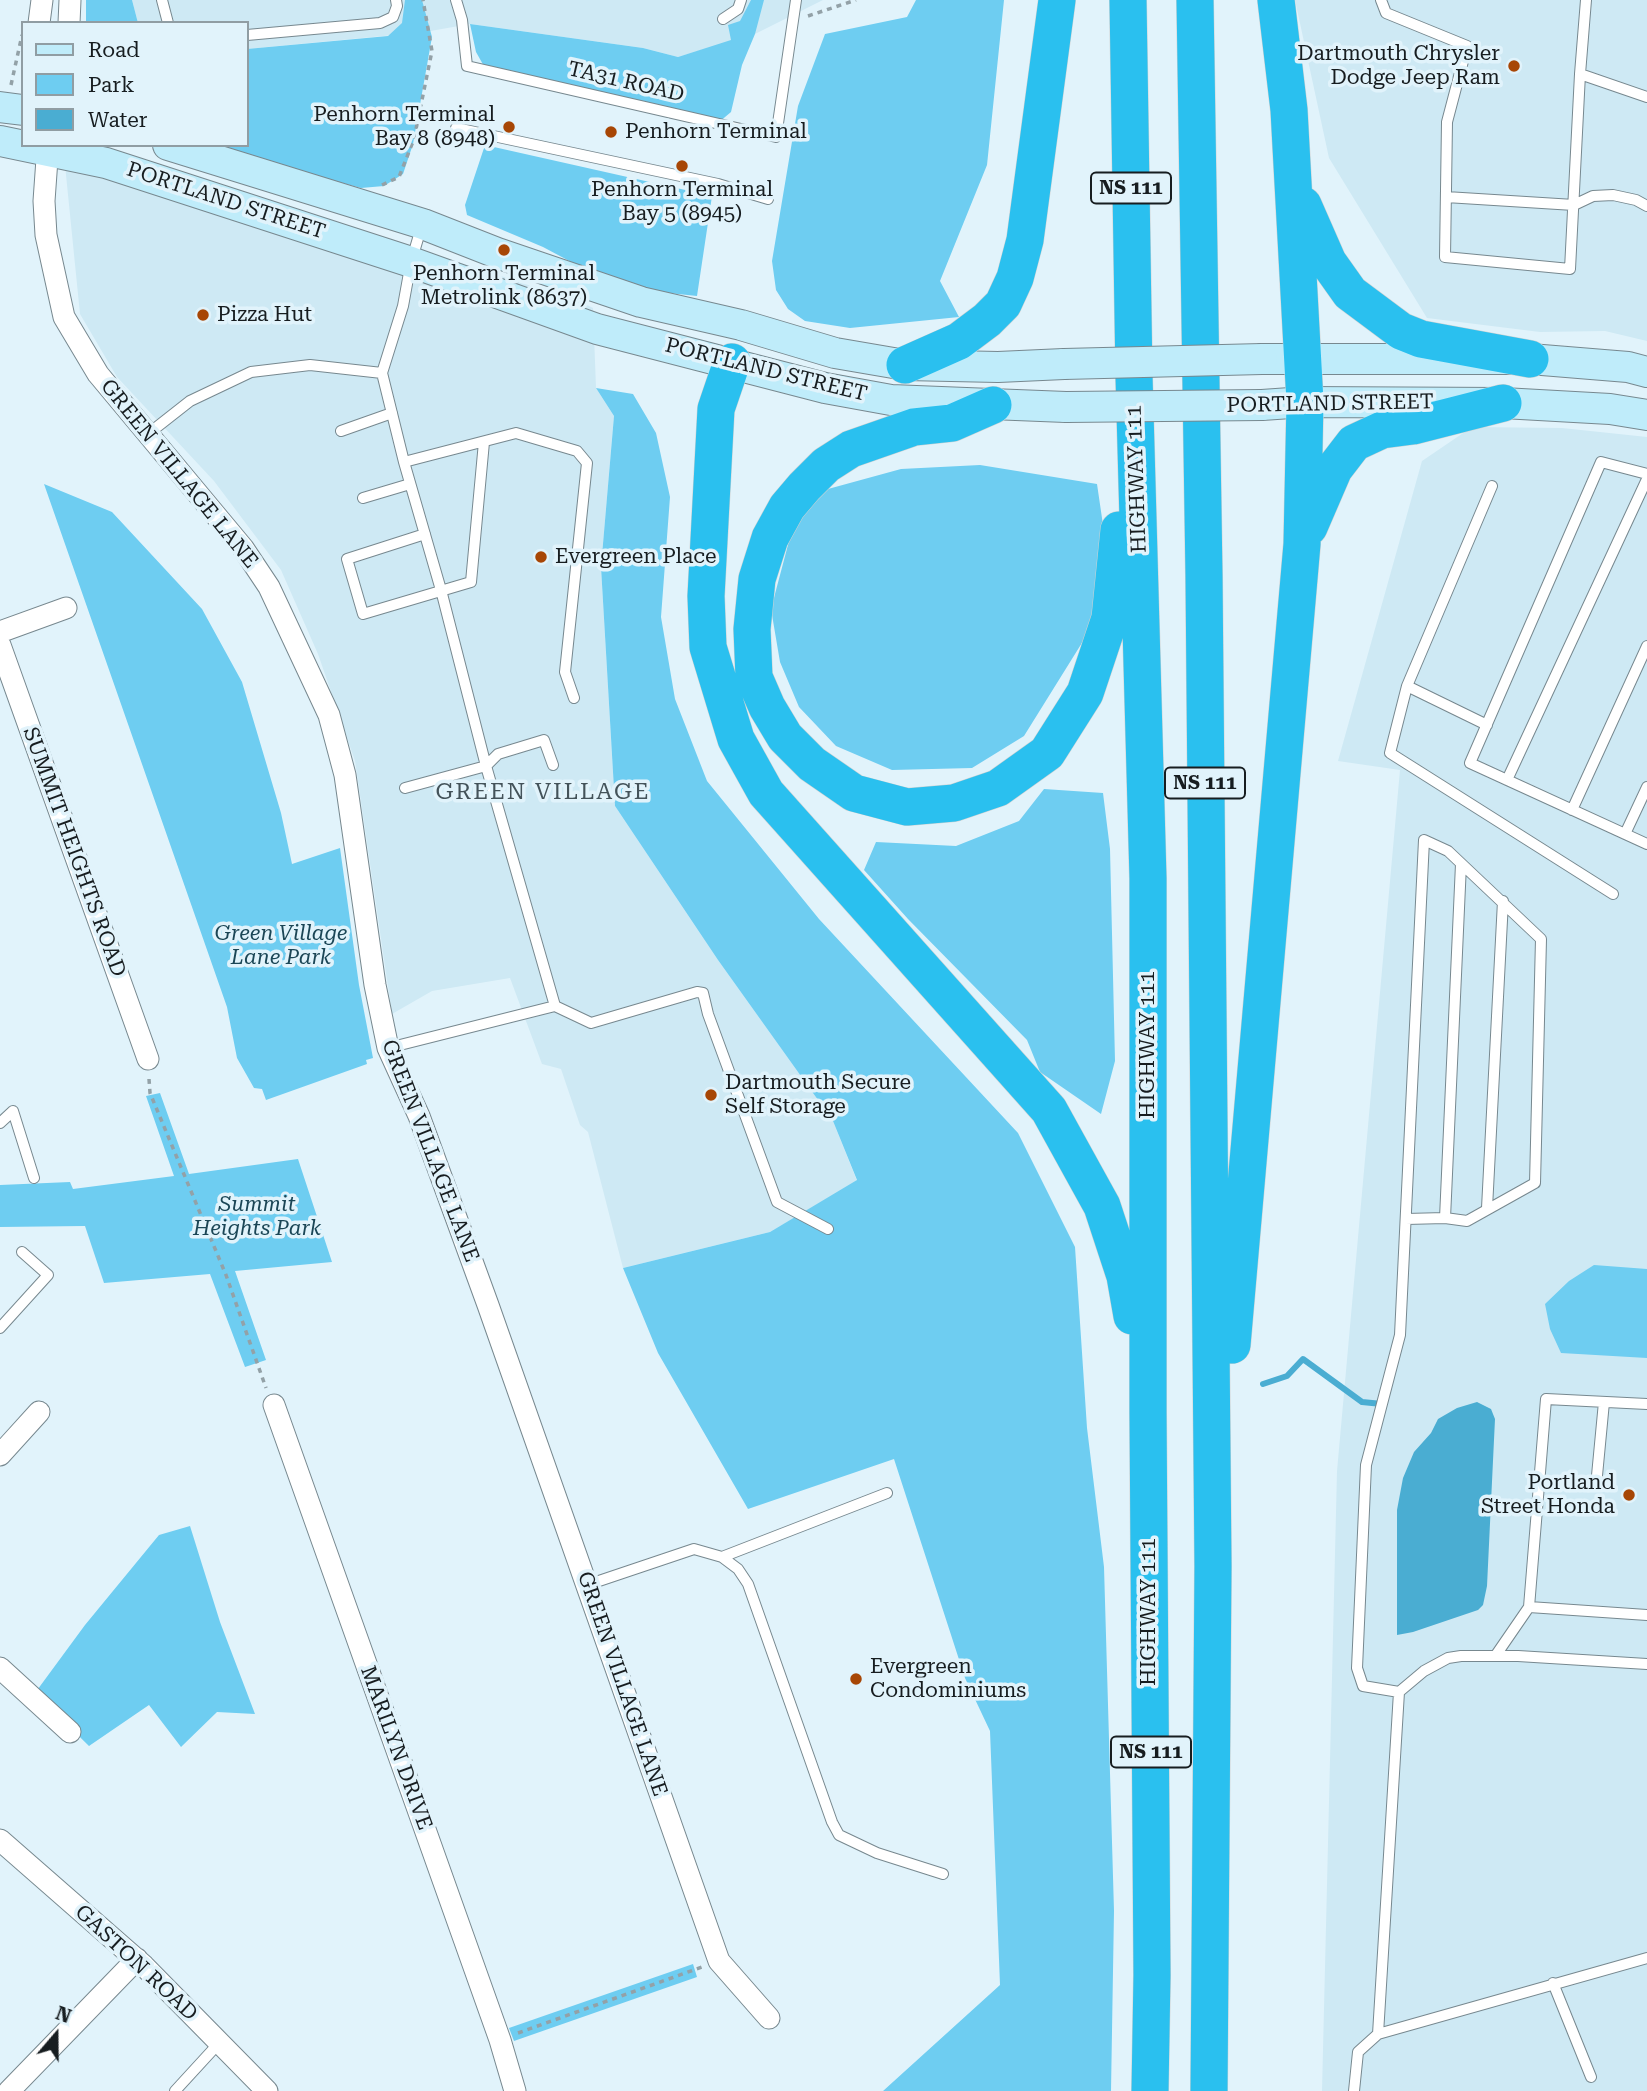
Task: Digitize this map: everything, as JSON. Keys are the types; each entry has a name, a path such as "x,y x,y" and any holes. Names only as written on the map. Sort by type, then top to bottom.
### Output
{"highway":[{"path":"905,365 959,341 988,320 1003,304 1015,278 1026,240 1058,0"},
{"name":"HIGHWAY 111","path":"1128,0 1134,376 1148,878 1152,1975 1150,2091"},
{"name":"NS 111","path":"1195,0 1213,1566 1209,2091"},
{"path":"1213,1566 1302,544 1306,402 1289,110 1276,0"},
{"path":"1292,181 1328,262 1350,293 1401,331 1421,339 1530,359"},
{"path":"732,362 716,409 706,596 708,647 736,739 766,793 1049,1110 1102,1206 1125,1276 1148,1412"},
{"path":"993,405 952,423 914,427 851,449 826,465 804,487 787,507 770,538 757,579 752,629 754,677 767,707 785,737 812,764 854,793 908,807 954,803 998,788 1047,753 1085,693 1111,618 1134,376"},
{"path":"1302,544 1334,469 1354,443 1381,430 1413,426 1503,403"}],"main road":[{"name":"PORTLAND STREET","path":"0,141 21,144"},
{"name":"PORTLAND STREET","path":"174,147 423,224 496,253 641,302 741,325 835,352 905,365 998,367 1262,359 1530,359 1628,367 1647,372"},
{"name":"PORTLAND STREET","path":"48,148 106,163 411,262 597,329 825,388 891,400 1066,407 1306,402 1503,403 1609,409 1647,415"},
{"path":"732,362 741,325"}],"street":[{"path":"39,21 42,0"},
{"path":"69,21 70,0"},
{"name":"GREEN VILLAGE LANE","path":"48,148 44,201 46,234 64,317 98,374 243,548 269,587 328,715 345,775 373,972 388,1048 419,1116 719,1961 769,2018"},
{"path":"0,632 66,608"},
{"name":"SUMMIT HEIGHTS ROAD","path":"0,645 148,1059"},
{"name":"MARILYN DRIVE","path":"274,1405 516,2091"},
{"path":"0,1455 39,1412"},
{"path":"0,1668 70,1732"},
{"name":"GASTON ROAD","path":"0,1840 137,1959 267,2091"},
{"path":"9,2091 137,1959"}],"lane":[{"path":"162,0 167,21"},
{"path":"248,35 380,23 393,17 396,0"},
{"name":"TA31 ROAD","path":"456,0 462,20 467,66 776,137 796,0"},
{"path":"723,19 738,9 741,0"},
{"path":"1381,0 1386,13 1467,46 1447,122 1445,257 1570,269 1586,0"},
{"path":"1580,74 1647,97"},
{"path":"456,128 718,184 768,199"},
{"path":"1446,197 1574,205 1593,197 1613,195 1636,200 1647,206"},
{"path":"423,224 382,373 486,766 555,1006"},
{"path":"148,434 190,401 251,373 310,365 382,373"},
{"path":"341,431 392,413"},
{"path":"404,462 516,433 577,451 587,463 565,672 574,698"},
{"path":"425,534 347,559 363,614 471,582 484,442"},
{"path":"1507,780 1647,477 1601,462 1471,763 1507,780 1572,810 1647,844"},
{"path":"363,498 410,484"},
{"path":"1492,486 1407,686 1390,753 1613,894"},
{"path":"1572,810 1647,646"},
{"path":"1407,686 1487,725"},
{"path":"405,788 486,766 498,754 544,740 553,765"},
{"path":"1625,834 1647,787"},
{"path":"1399,1692 1363,1686 1357,1668 1366,1465 1400,1335 1424,841 1448,851 1541,939 1535,1183 1467,1221 1445,1218 1406,1219"},
{"path":"1445,1218 1461,864"},
{"path":"1487,1208 1503,901"},
{"path":"388,1048 555,1006 591,1023 697,992 703,993 708,1014 777,1202 828,1229"},
{"path":"0,1123 13,1111 34,1178"},
{"path":"0,1328 48,1275 22,1252"},
{"path":"1496,1655 1529,1607 1546,1398 1647,1404"},
{"path":"1597,1486 1604,1402"},
{"path":"722,1557 887,1493"},
{"path":"587,1585 694,1549 722,1557 738,1569 748,1584 832,1822 839,1835 877,1853 943,1874"},
{"path":"1529,1607 1647,1615"},
{"path":"1378,2034 1399,1692 1424,1671 1448,1658 1496,1655 1647,1664"},
{"path":"1354,2091 1357,2052 1378,2034 1647,1958"},
{"path":"1553,1983 1591,2077"},
{"path":"175,2091 219,2043"}],"path":[{"path":"380,186 399,177 414,139 432,51 423,0"},
{"path":"808,16 856,0"},
{"path":"11,101 21,38"},
{"path":"148,1059 150,1093 226,1275 259,1373 274,1405"},
{"path":"500,2040 719,1961"}],"shaded area":[{"path":"132,0 823,0 755,34 678,57 643,48 470,24 425,32 248,49 248,21 137,21"},
{"path":"1295,0 1647,0 1647,341 1605,331 1540,332 1427,318 1329,158"},
{"name":"Evergreen Place","path":"63,147 93,147 147,160 593,308 596,388 614,416 601,567 615,806 718,960 833,1121 857,1181 770,1232 623,1268 588,1132 580,1125 561,1069 542,1064 510,978 432,991 392,1014 355,761 318,654 281,570 214,481 117,377 80,314"},
{"path":"1472,427 1562,428 1647,437 1647,2091 1322,2091 1337,1471 1400,770 1338,761 1422,461"}],"green space":[{"path":"86,0 132,0 137,21 86,21"},
{"path":"405,0 422,0 432,37 413,144 403,174 384,186 361,188 281,166 226,147 248,147 248,49 388,36 402,23"},
{"path":"751,0 764,0 755,34 742,65 731,112 718,123 485,68 476,52 470,24 643,48 678,57 731,40 728,25 740,21"},
{"path":"916,0 1004,0 987,165 940,281 959,317 850,328 805,321 788,309 776,290 772,261 798,106 825,34 907,17"},
{"path":"485,145 712,196 697,296 659,292 590,272 543,247 467,215 465,205"},
{"path":"596,388 633,394 656,433 670,497 661,617 675,699 707,781 819,919 1018,1133 1075,1247 1087,1428 1104,1567 1114,1911 1111,2091 883,2091 1000,1985 990,1731 965,1678 894,1459 748,1509 658,1353 623,1268 770,1232 857,1180 833,1121 718,960 615,806 601,567 614,416"},
{"path":"980,465 1097,484 1113,593 1024,736 972,768 892,770 836,746 799,707 780,662 771,609 789,541 809,504 828,489 901,469"},
{"name":"Green Village Lane Park","path":"44,484 112,512 202,609 242,682 281,813 292,864 340,848 359,985 373,1058 366,1060 367,1064 266,1100 262,1089 254,1088 237,1058 227,1007"},
{"path":"1044,789 1103,793 1110,849 1115,1061 1101,1114 1040,1072 1027,1040 908,919 864,870 876,842 956,846 1019,821"},
{"name":"Summit Heights Park","path":"160,1093 189,1174 298,1159 332,1262 235,1271 266,1360 245,1367 210,1274 104,1283 85,1226 0,1227 0,1185 70,1182 73,1189 174,1176 146,1096"},
{"path":"1594,1265 1647,1269 1647,1358 1561,1353 1550,1329 1545,1304 1569,1281"},
{"path":"190,1526 220,1622 255,1714 217,1712 181,1747 149,1705 89,1746 35,1693 85,1625 159,1535"},
{"path":"693,1964 697,1977 514,2041 509,2028"}],"water":[{"path":"1477,1402 1491,1409 1495,1419 1487,1586 1483,1605 1478,1610 1397,1635 1397,1510 1403,1478 1414,1452 1431,1433 1438,1419 1457,1408"}],"waterway":[{"path":"1263,1384 1287,1376 1303,1359 1362,1402 1382,1404"}],"place":[{"name":"Dartmouth Chrysler Dodge Jeep Ram","path":"1514,66"},
{"name":"Penhorn Terminal Bay 8 (8948)","path":"509,127"},
{"name":"Penhorn Terminal","path":"611,132"},
{"name":"Penhorn Terminal Bay 5 (8945)","path":"682,166"},
{"name":"Penhorn Terminal Metrolink (8637)","path":"504,250"},
{"name":"Pizza Hut","path":"203,315"},
{"name":"Evergreen Place","path":"541,557"},
{"name":"Dartmouth Secure Self Storage","path":"711,1095"},
{"name":"Portland Street Honda","path":"1629,1495"},
{"name":"Evergreen Condominiums","path":"856,1679"}],"district":[{"name":"GREEN VILLAGE","path":"543,792"}]}
